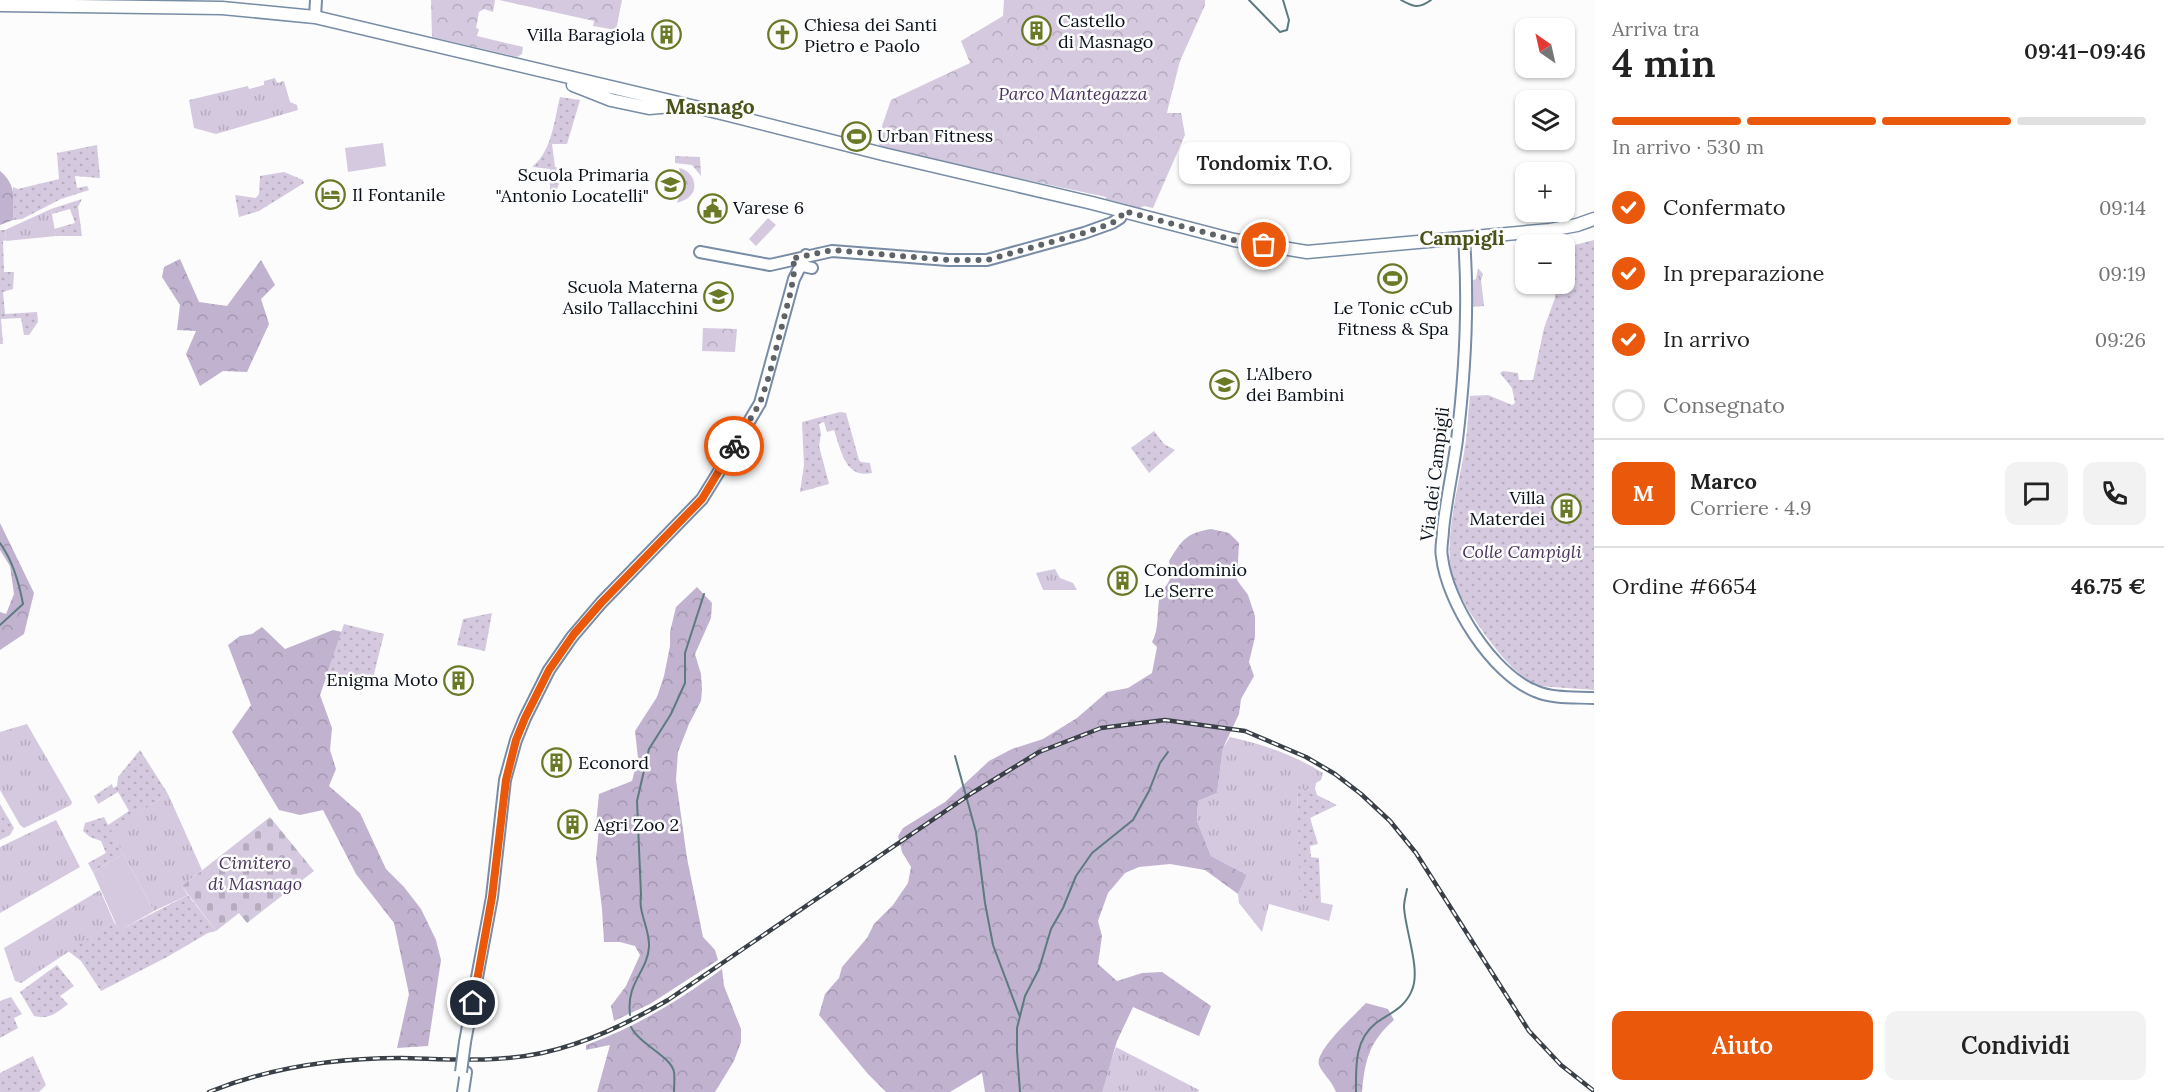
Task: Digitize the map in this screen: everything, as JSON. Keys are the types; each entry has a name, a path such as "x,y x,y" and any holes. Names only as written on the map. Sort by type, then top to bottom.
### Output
{"main road":[{"path":"0,5 222,8 315,17 1124,211 1234,240 1307,252 1550,230 1594,219"}],"street":[{"path":"315,17 316,0"},
{"path":"700,252 760,265 770,265 832,250 948,260 987,260 1087,232 1112,223 1120,218 1124,211"},
{"name":"Via dei Campigli","path":"1464,239 1464,363 1457,440 1445,513 1441,555 1446,579 1468,627 1501,666 1520,683 1536,692 1556,696 1594,698"},
{"path":"462,1092 470,1021 492,897 506,780 516,740 525,718 549,670 574,634 606,597 676,527 707,490 760,403 791,291 806,255"},
{"path":"791,259 795,266 791,291"},
{"path":"800,268 803,266 812,268"}],"green space":[{"name":"Villa Baragiola","path":"431,0 495,0 493,12 484,9 479,12 477,36 523,47 522,54 517,57 432,37"},
{"name":"Villa Baragiola","path":"499,0 622,0 616,30 593,26 594,21"},
{"name":"Parco Mantegazza","path":"1004,0 1205,0 1205,5 1180,61 1167,113 1181,113 1185,135 1153,208 1144,206 1138,209 1106,199 1106,197 882,149 879,144 882,126 891,100 970,63 961,41 1003,16"},
{"path":"275,78 277,83 284,81 290,102 297,105 298,110 216,134 194,128 189,100 248,86 249,89 264,85 264,81"},
{"path":"560,97 580,100 567,144 552,144 555,167 565,170 556,191 550,190 550,169 532,167 544,153 548,144"},
{"path":"383,143 386,166 348,172 345,148"},
{"path":"97,145 100,178 75,176 77,188 87,186 89,190 61,199 22,219 13,220 13,187 18,189 59,179 57,153"},
{"path":"675,156 700,157 701,176 692,165 675,163"},
{"path":"679,168 694,180 694,189 689,197 677,203 683,183"},
{"path":"0,171 12,187 14,199 13,220 0,225"},
{"path":"284,172 303,180 304,183 259,211 239,217 235,195 256,198 259,194 260,176"},
{"path":"82,199 78,207 82,236 56,236 54,229 75,223 70,209 52,214 51,209"},
{"path":"51,209 56,236 6,241 5,230"},
{"path":"768,218 776,225 756,246 749,239"},
{"path":"0,230 5,230 6,240 3,241 4,272 14,272 13,289 3,292 5,314 37,312 38,322 29,335 24,335 21,318 1,319 3,344 0,344"},
{"name":"Colle Campigli","path":"1594,240 1594,690 1539,686 1517,672 1505,660 1468,610 1456,585 1450,563 1453,512 1466,440 1470,396 1488,395 1512,405 1515,403 1512,388 1500,373 1503,371 1518,373 1519,380 1533,380 1544,328 1555,294 1575,294 1575,245"},
{"path":"180,259 199,302 227,306 261,260 275,285 261,299 269,324 247,372 223,371 200,386 186,354 196,331 177,330 180,305 162,277 164,267"},
{"path":"1478,268 1483,274 1481,280 1484,306 1471,307 1471,281 1476,279"},
{"path":"703,328 737,329 735,352 702,351"},
{"path":"840,412 846,413 859,460 870,463 872,473 863,474 850,467 842,454 834,430 827,432 824,422 819,424 821,434 819,446 829,484 800,492 804,465 802,422"},
{"path":"1154,431 1164,444 1175,450 1149,473 1131,448"},
{"path":"0,523 34,593 24,634 0,650 0,612 6,614 14,594 10,566 0,550"},
{"path":"1211,529 1229,533 1239,543 1237,580 1248,595 1255,616 1255,637 1249,662 1254,676 1241,699 1239,714 1223,748 1217,793 1198,801 1197,821 1211,856 1247,875 1238,894 1205,870 1170,864 1139,867 1125,873 1108,893 1098,921 1102,936 1098,964 1117,981 1142,973 1162,972 1211,1006 1199,1036 1133,1007 1117,1041 1102,1092 985,1092 982,1073 950,1092 886,1092 819,1015 825,994 839,978 842,967 908,883 911,867 902,852 898,836 903,828 945,802 989,761 1012,749 1043,739 1077,718 1107,692 1128,688 1152,673 1157,647 1152,642 1157,627 1160,597 1171,575 1169,561 1190,535"},
{"path":"1055,569 1060,578 1073,583 1077,590 1043,590 1036,573"},
{"path":"697,587 712,603 711,618 695,654 701,674 701,701 678,752 676,780 687,858 703,937 715,950 718,960 650,1004 614,1021 611,1006 626,986 640,955 635,946 620,942 604,942 596,859 599,827 604,825 596,824 599,794 632,781 638,758 635,731 657,697 664,676 676,607"},
{"path":"492,613 485,651 457,645 463,619"},
{"path":"344,624 384,634 372,682 327,673"},
{"path":"262,627 285,649 333,630 342,632 320,695 332,728 330,750 336,769 329,786 360,813 386,869 421,909 436,940 441,960 428,1046 397,1048 409,994 394,923 356,874 323,810 300,815 279,810 232,732 251,705 228,645 240,636 252,634"},
{"path":"27,724 72,802 71,805 24,828 0,790 0,732"},
{"path":"1230,737 1278,751 1323,773 1315,789 1297,789 1301,898 1333,905 1329,921 1269,904 1262,932 1239,903 1238,894 1247,875 1211,856 1197,821 1198,801 1217,793 1223,748"},
{"path":"140,750 168,794 111,830 123,854 93,872 88,863 106,853 101,841 90,837 83,831 85,823 104,817 108,825 129,811 118,792 98,804 94,796 112,784 113,788 117,786 118,777"},
{"path":"1297,789 1315,789 1317,795 1337,805 1310,818 1318,844 1310,846 1311,857 1319,858 1321,903 1300,898"},
{"path":"168,794 202,870 182,886 188,895 154,911 110,830"},
{"path":"0,804 14,828 10,835 0,840"},
{"name":"Cimitero di Masnago","path":"270,817 314,871 247,923 239,913 216,931 182,886"},
{"path":"56,820 80,867 0,913 0,847"},
{"path":"123,854 154,911 119,931 93,872"},
{"path":"100,890 114,922 21,983 15,981 4,948"},
{"path":"188,895 216,931 208,933 101,991 81,961 68,951 114,922 120,930"},
{"path":"57,965 74,986 60,996 68,1004 48,1016 34,1016 20,992"},
{"path":"722,969 724,986 741,1029 741,1042 734,1061 715,1092 597,1092 610,1045 586,1050 586,1045 623,1030 657,1012"},
{"path":"11,997 22,1014 14,1018 18,1028 0,1038 0,1001"},
{"path":"1366,1003 1388,1009 1394,1020 1379,1036 1370,1052 1362,1092 1336,1092 1320,1068 1319,1059 1329,1042"},
{"path":"1116,1047 1199,1090 1198,1092 1100,1092"},
{"path":"33,1056 46,1085 39,1092 0,1092 0,1073"}],"waterway":[{"path":"1249,0 1280,32 1287,30 1289,20 1283,0"},
{"path":"1401,0 1416,6 1431,0"},
{"path":"0,543 15,572 23,604 0,625"},
{"path":"630,1015 631,994 645,964 649,947 648,934 642,915 637,801 649,749 671,714 685,683 685,653 704,594"},
{"path":"1020,1092 1017,1028 1025,996 1039,969 1051,929 1063,908 1076,876 1092,853 1133,820 1149,791 1160,763 1168,752"},
{"path":"955,756 976,832 993,945 1020,1017"},
{"path":"1356,1092 1358,1055 1364,1038 1376,1023 1397,1010 1412,990 1415,971 1404,907 1407,889"},
{"path":"631,1027 641,1039 672,1066 674,1092"}],"railway":[{"path":"209,1092 279,1070 327,1062 376,1058 472,1060 507,1058 542,1053 592,1038 668,1000 972,793 1039,752 1101,728 1165,720 1245,731 1306,757 1335,774 1361,794 1390,821 1416,853 1529,1031 1561,1065 1594,1091"}],"way so far":[{"path":"734,446 760,403 769,376 791,291 795,266 791,259 832,250 948,260 987,260 1087,232 1112,223 1120,218 1124,211 1234,240 1264,245"}],"place":[{"name":"Castello di Masnago","path":"1037,31"},
{"name":"Villa Baragiola","path":"666,35"},
{"name":"Chiesa dei Santi Pietro e Paolo","path":"783,35"},
{"name":"Urban Fitness","path":"856,136"},
{"name":"Scuola Primaria \"Antonio Locatelli\"","path":"670,185"},
{"name":"Il Fontanile","path":"331,195"},
{"name":"Varese 6","path":"712,208"},
{"name":"Tondomix T.O.","path":"1264,245"},
{"name":"Le Tonic cCub Fitness & Spa","path":"1393,279"},
{"name":"Scuola Materna Asilo Tallacchini","path":"719,297"},
{"name":"L'Albero dei Bambini","path":"1225,384"},
{"name":"Villa Materdei","path":"1566,508"},
{"name":"Condominio Le Serre","path":"1123,580"},
{"name":"Enigma Moto","path":"459,680"},
{"name":"Econord","path":"557,763"},
{"name":"Agri Zoo 2","path":"573,825"}],"district":[{"name":"Masnago","path":"710,107"},
{"name":"Campigli","path":"1462,238"}],"route":[{"path":"473,1003 492,897 506,780 516,740 525,718 549,670 574,634 702,499 734,446"}]}
